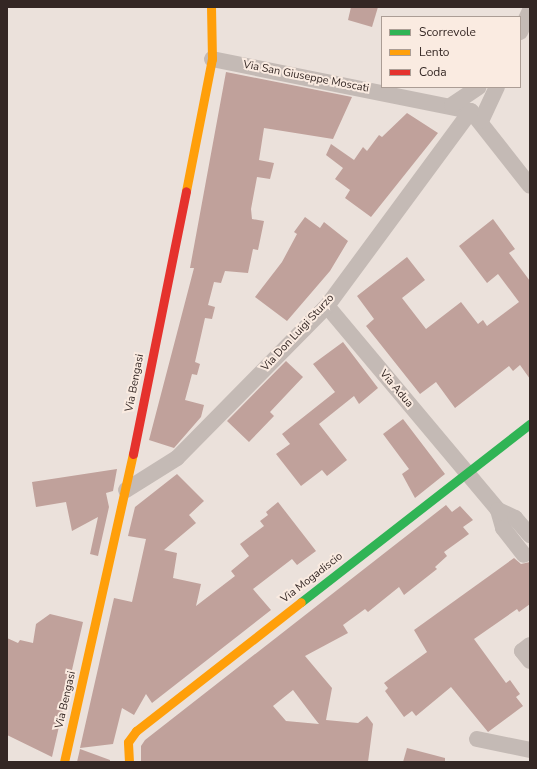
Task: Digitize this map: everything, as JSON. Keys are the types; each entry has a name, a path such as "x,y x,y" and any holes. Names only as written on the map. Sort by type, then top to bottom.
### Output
{"street":[{"name":"Via Bengasi","path":"64,762 126,490 212,59 211,7"},
{"path":"521,30 530,11"},
{"name":"Via San Giuseppe Moscati","path":"212,59 452,105 476,116"},
{"path":"452,105 478,88"},
{"name":"Via Don Luigi Sturzo","path":"126,490 177,458 327,306 496,88"},
{"path":"476,116 530,186"},
{"name":"Via Adua","path":"327,306 465,473 498,510"},
{"name":"Via Mogadiscio","path":"129,762 128,742 136,731 465,473 530,424"},
{"path":"498,510 514,518 530,535"},
{"path":"498,510 503,528 524,555"},
{"path":"530,645 522,651 530,661"},
{"path":"478,739 530,750"}],"building":[{"path":"351,7 378,7 372,27 348,20"},
{"path":"226,72 352,97 333,139 264,128 259,160 274,163 270,179 257,177 251,209 252,219 264,221 258,250 253,249 248,273 225,271 221,283 214,282 208,305 215,307 212,319 205,318 195,362 200,364 197,375 192,374 185,400 204,405 201,417 174,448 149,440 194,268 190,268"},
{"path":"407,113 438,133 371,217 345,198 350,190 335,179 343,168 326,155 331,144 354,160 363,147 367,151 379,135 382,137"},
{"path":"305,217 320,228 324,222 348,241 330,271 287,321 255,297 282,262 297,234 294,232"},
{"path":"493,219 515,249 509,253 530,281 530,379 520,365 513,371 509,366 455,408 436,382 420,394 366,326 374,319 357,296 407,257 425,280 402,298 426,329 461,302 478,324 483,320 487,326 519,302 498,274 487,283 459,246"},
{"path":"343,342 378,388 359,404 354,396 319,424 347,460 327,476 322,470 301,486 276,454 290,444 282,434 335,392 313,364"},
{"path":"286,361 303,377 270,412 274,416 249,442 227,421"},
{"path":"403,419 445,474 415,498 402,474 409,469 383,434"},
{"path":"117,469 113,491 106,493 109,507 98,556 90,554 98,517 72,531 66,502 36,507 32,482"},
{"path":"177,474 204,501 189,515 196,523 164,550 177,553 173,578 201,584 196,606 235,576 231,571 249,556 240,544 264,526 260,521 268,515 266,512 278,502 316,551 297,565 292,559 253,589 271,610 152,703 146,694 134,715 122,708 113,744 80,748 114,598 132,602 146,539 128,536 135,507"},
{"path":"446,505 452,512 460,506 473,520 463,527 469,534 444,552 447,556 435,567 437,569 404,595 399,587 368,612 365,609 343,625 348,633 305,656 332,688 326,720 358,723 367,716 373,724 368,762 141,762 141,746 145,740","holes":["293,690 319,724 286,721 273,706"]},
{"path":"514,558 521,564 530,562 530,604 519,612 517,609 474,639 506,683 510,680 520,694 516,697 523,706 488,732 451,687 416,716 412,711 404,717 385,691 388,688 384,683 427,652 414,630"},
{"path":"50,614 83,622 52,757 7,735 7,638 18,643 20,640 33,643 36,624"},
{"path":"407,748 445,758 445,762 403,762"},
{"path":"80,749 110,760 110,762 77,762"}],"traffic: fast":[{"path":"301,602 530,424"}],"traffic: slow":[{"path":"186,191 212,59 211,7"},
{"path":"64,762 133,454"},
{"path":"129,762 128,742 136,731 301,602"}],"traffic: jam":[{"path":"133,454 186,191"}]}
